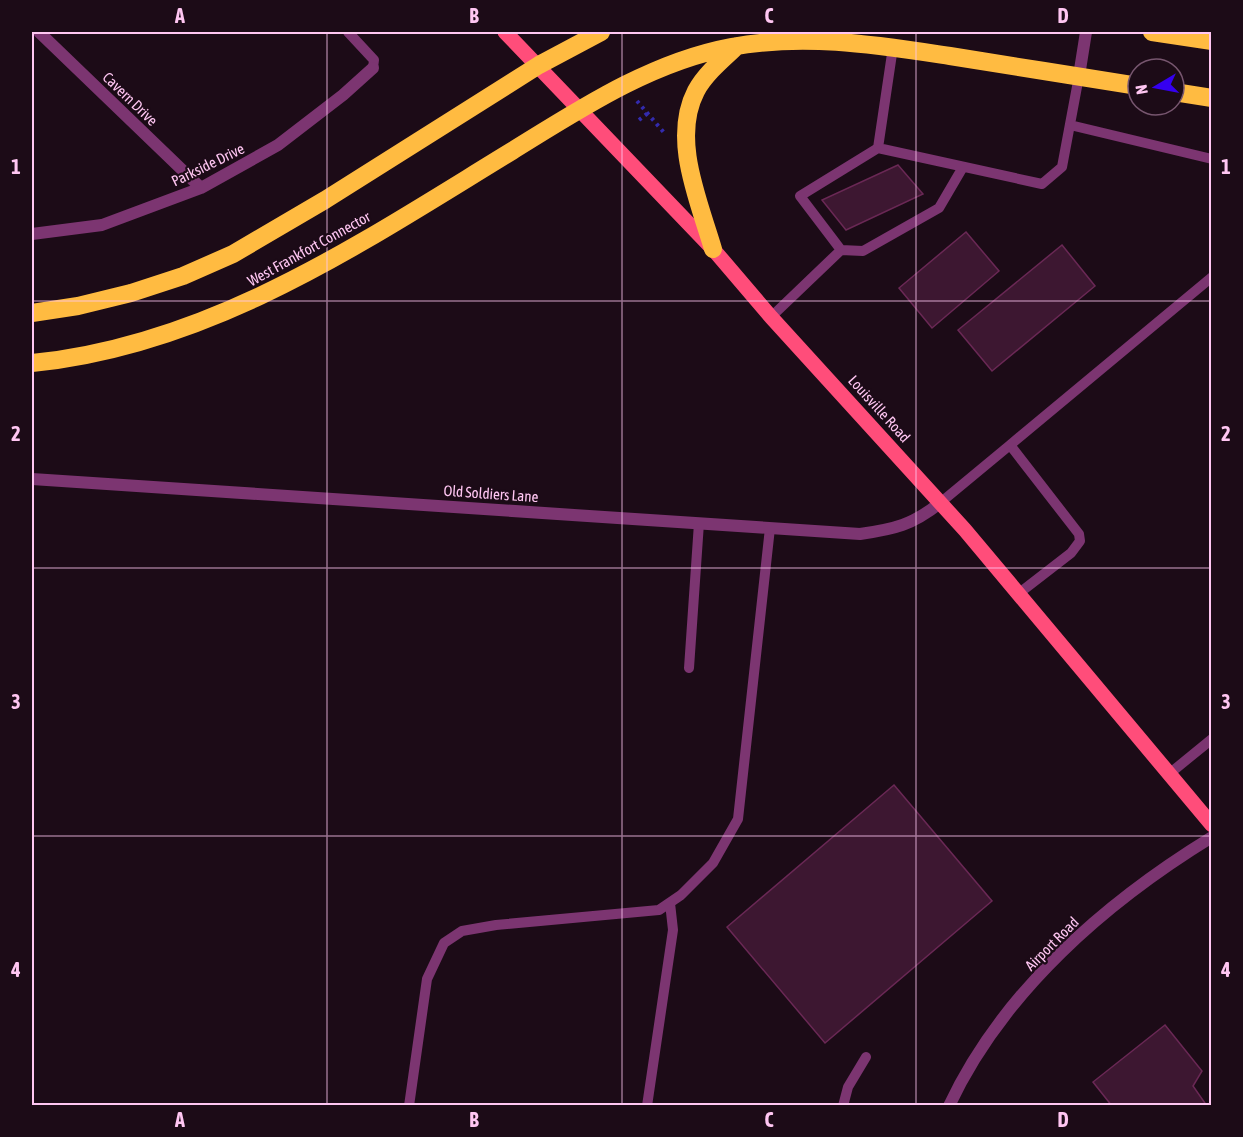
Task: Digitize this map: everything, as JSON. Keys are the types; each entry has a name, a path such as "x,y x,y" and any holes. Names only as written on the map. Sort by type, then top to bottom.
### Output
{"highway":[{"path":"32,313 78,306 131,293 183,276 233,254 325,201 539,65 601,32"},
{"path":"1152,32 1212,41"},
{"name":"West Frankfort Connector","path":"32,363 73,357 156,337 213,318 273,291 360,243 581,109 658,70 691,57 737,46 804,39 893,47 1126,84"},
{"path":"713,249 687,149 687,113 697,89 737,46"},
{"path":"1186,94 1212,98"}],"main road":[{"name":"Louisville Road","path":"504,32 539,65 713,249 771,317 940,502 1212,825"}],"street":[{"name":"Cavern Drive","path":"39,32 201,188"},
{"path":"1079,76 1086,32"},
{"name":"Parkside Drive","path":"32,234 102,225 201,188 278,145 336,101 373,68"},
{"name":"Old Soldiers Lane","path":"32,479 860,534 896,529 918,519 940,502"},
{"name":"Airport Road","path":"949,1106 993,1033 1017,1002 1068,946 1140,884 1212,837"}],"lane":[{"path":"348,32 374,60 373,68"},
{"path":"878,148 893,47"},
{"path":"963,167 939,208 863,252 841,250 800,196 878,148 1042,184 1062,167 1079,76"},
{"path":"1070,125 1212,159"},
{"path":"771,317 841,250"},
{"path":"940,502 1212,277"},
{"path":"1010,445 1079,534 1080,541 1071,553 1018,594"},
{"path":"689,668 699,523"},
{"path":"409,1106 427,979 444,943 462,931 496,925 659,910 670,903 713,863 738,819 770,528"},
{"path":"1169,774 1212,739"},
{"path":"647,1106 673,930 670,903"},
{"path":"843,1106 848,1087 866,1057"}],"path":[{"path":"637,101 671,141"},
{"path":"639,120 648,113"}],"building":[{"path":"898,165 923,194 846,230 822,200"},
{"path":"966,232 999,271 932,328 899,288"},
{"path":"1062,245 1095,286 992,371 958,330"},
{"path":"894,785 992,901 825,1043 727,927"},
{"path":"1165,1025 1202,1071 1193,1086 1207,1106 1112,1106 1093,1082"}]}
